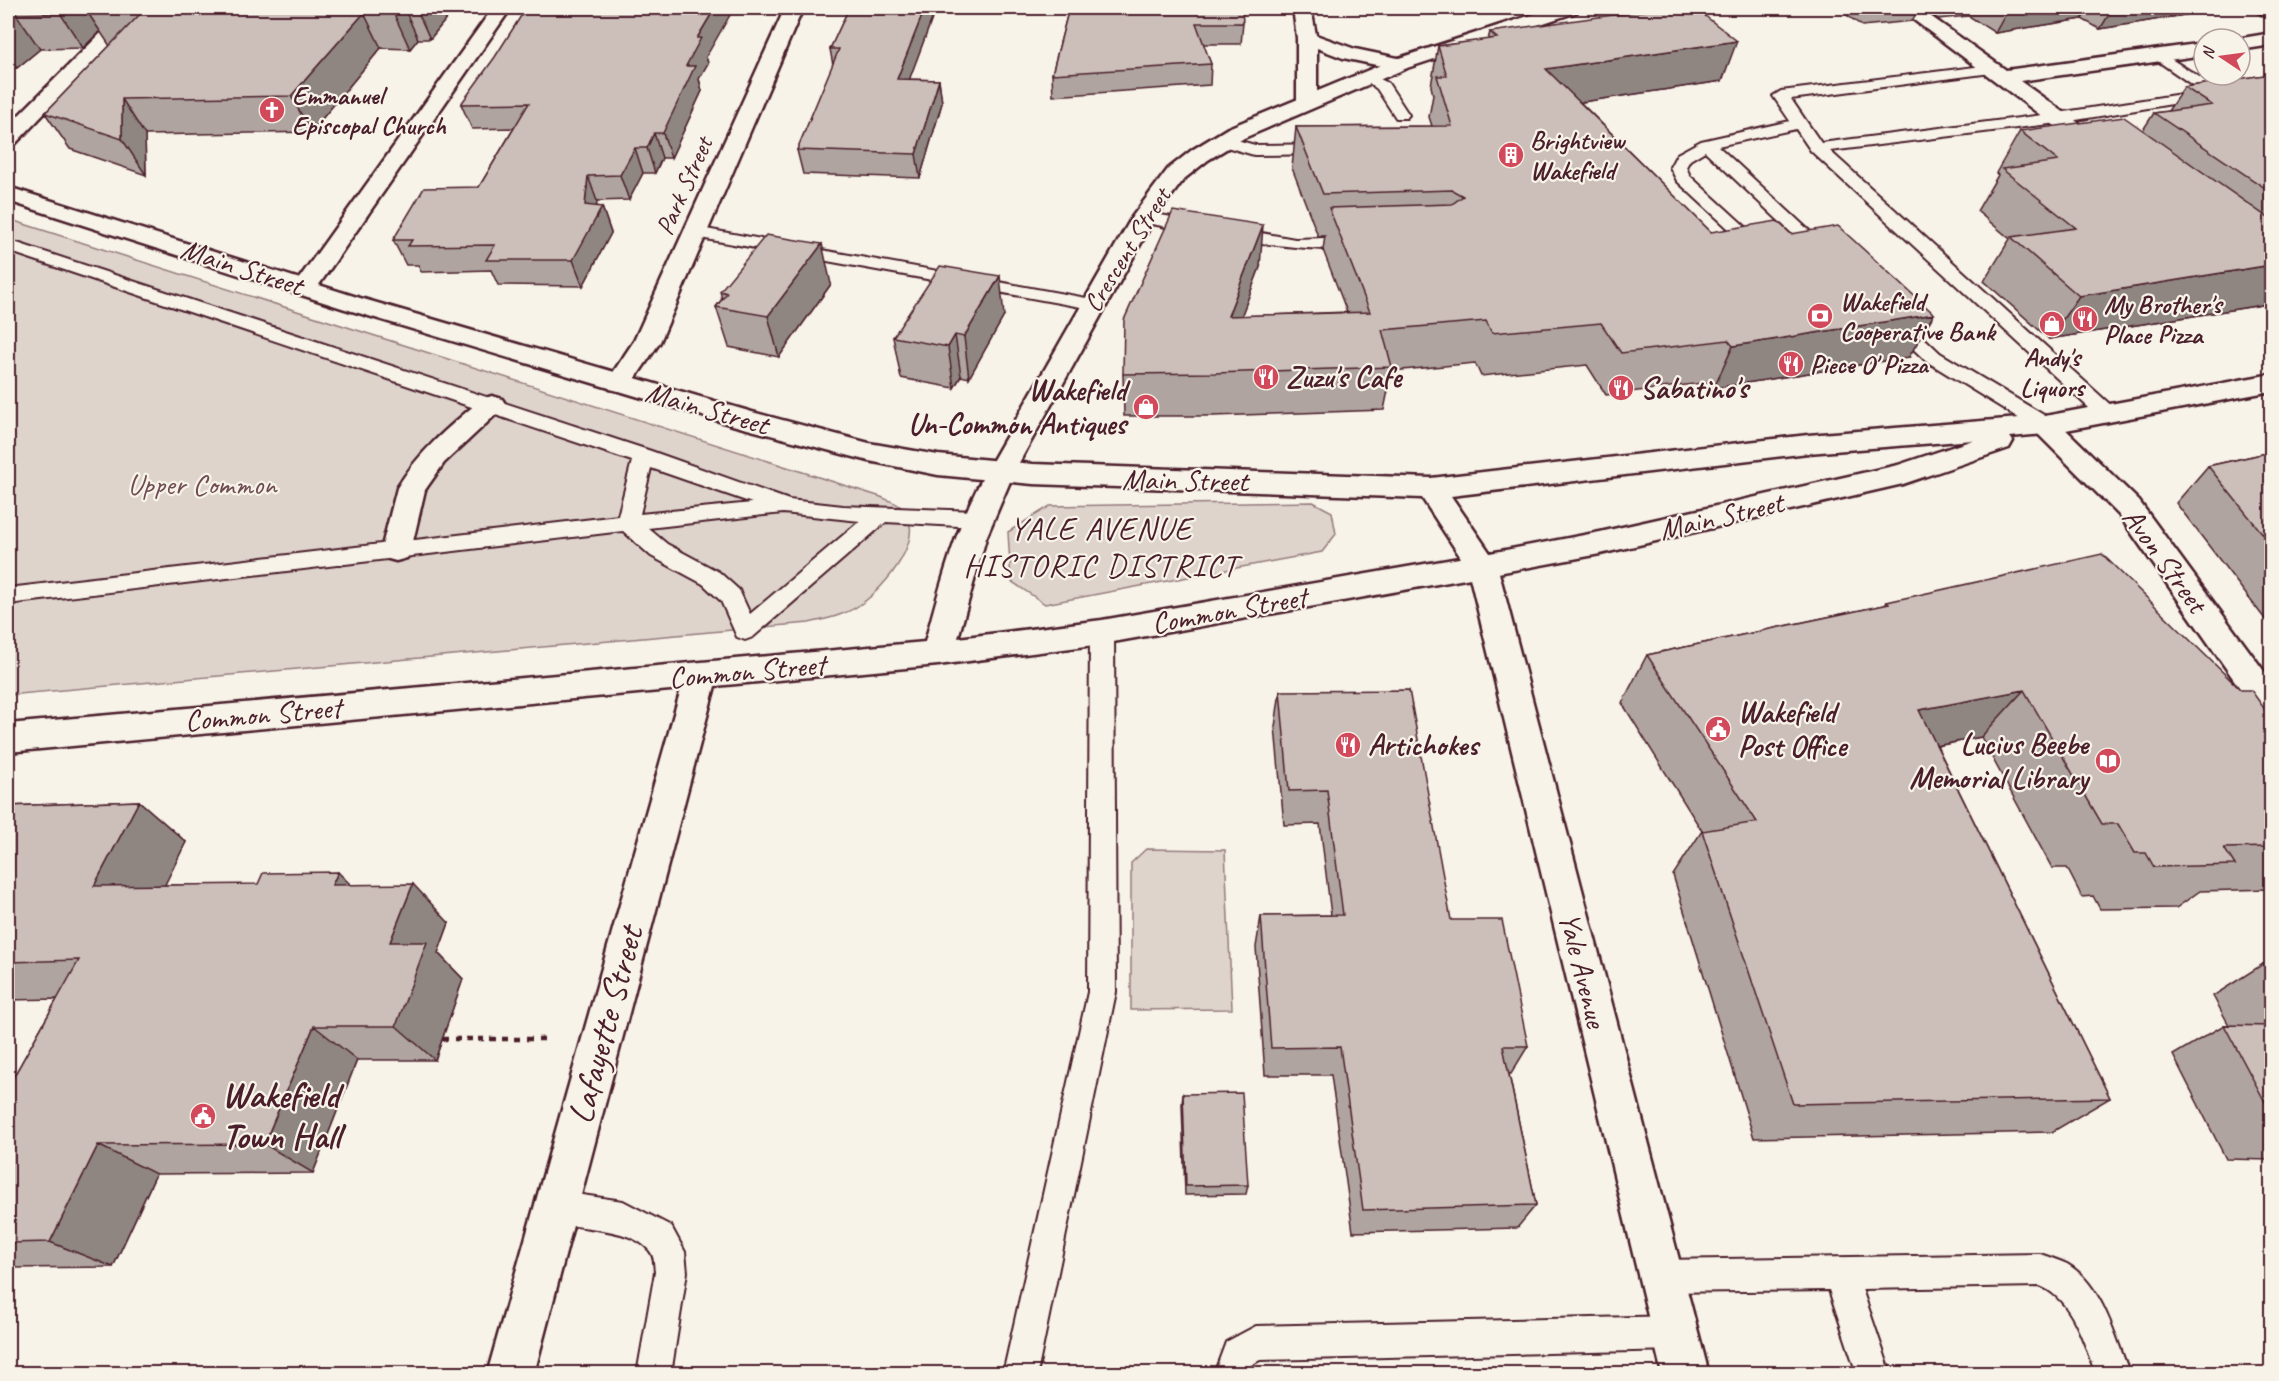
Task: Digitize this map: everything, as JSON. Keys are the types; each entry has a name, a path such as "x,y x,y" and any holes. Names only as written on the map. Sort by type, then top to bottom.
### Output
{"street":[{"path":"8,138 136,8"},
{"path":"305,287 502,8"},
{"name":"Park Street","path":"619,383 647,342 794,8"},
{"path":"1302,8 1307,38 1307,102"},
{"name":"Crescent Street","path":"938,653 955,583 976,519 1092,304 1144,217 1176,174 1222,141 1307,102 1400,64 1570,8"},
{"path":"1907,8 2119,163"},
{"path":"2261,8 2271,14"},
{"path":"1307,38 1350,54 1400,64"},
{"path":"2252,42 2271,39"},
{"path":"1997,73 2192,51"},
{"name":"Main Street","path":"8,194 305,287 756,423 869,452 938,465 1000,472 1088,478 1291,482 1431,488 1808,444 2045,425 2271,382"},
{"path":"396,550 411,489 434,456 492,405"},
{"name":"Main Street","path":"1482,565 1599,543 1903,474 2045,425"},
{"name":"Avon Street","path":"2045,425 2129,508 2271,708"},
{"path":"1431,488 1482,565"},
{"name":"Common Street","path":"8,738 938,653 1102,632 1482,565"},
{"name":"Yale Avenue","path":"1482,565 1686,1374"},
{"name":"Lafayette Street","path":"510,1374 701,676"}],"lane":[{"path":"1817,148 2220,95 2160,56"},
{"path":"1997,73 1781,96 1817,148 2108,414"},
{"path":"1368,77 1383,86 1401,115"},
{"path":"1778,254 1768,256 1683,178 1678,167 1683,157 1707,144 1800,123"},
{"path":"1222,141 1254,150 1348,149"},
{"path":"1707,144 1834,264"},
{"path":"1144,217 1295,244 1375,241"},
{"path":"695,232 1092,304"},
{"path":"8,245 644,456 787,507"},
{"path":"1798,251 1818,248"},
{"path":"1884,310 1933,357 2045,425"},
{"path":"627,523 644,456"},
{"path":"8,596 627,523 787,507 882,515 976,519"},
{"path":"627,523 659,550 711,578 730,596 745,631 882,515"},
{"path":"1020,1374 1102,992 1102,632"},
{"path":"555,1207 622,1217 660,1237 669,1252 671,1272 654,1374"},
{"path":"1661,1276 2033,1269 2048,1272 2069,1285 2080,1299 2114,1374"},
{"path":"1840,1273 1874,1374"},
{"path":"1231,1374 1238,1354 1256,1343 1676,1333"}],"path":[{"path":"442,1038 601,1039"}],"green space":[{"name":"Upper Common","path":"8,219 881,497 901,507 909,519 910,532 907,546 891,574 861,604 842,614 809,623 8,695"},
{"path":"1313,502 1332,512 1336,534 1322,552 1045,604 1011,581 1008,532 1050,506"},
{"path":"1146,849 1225,850 1232,1009 1131,1010 1131,863"}],"building":[{"path":"8,8 66,8 60,13 16,14 8,21"},
{"path":"93,8 400,8 394,14 364,13 291,96 122,99 122,139 45,113 143,11 88,13"},
{"path":"526,8 715,8 697,38 701,38 686,66 695,66 663,133 654,133 647,148 635,148 620,175 588,176 585,205 602,207 573,260 486,260 495,245 408,246 412,240 393,240 424,188 479,187 529,103 461,104 495,57"},
{"path":"849,8 925,8 897,79 939,80 916,154 797,150 839,49 830,49"},
{"path":"1069,8 1242,8 1243,23 1196,23 1211,64 1052,74"},
{"path":"1664,8 1695,8 1737,41 1546,69 1711,232 1777,221 1791,234 1838,226 1934,314 1733,346 1728,340 1621,353 1601,323 1492,333 1486,321 1382,330 1392,367 1123,374 1124,320 1173,211 1263,225 1228,316 1370,312 1329,208 1452,204 1463,196 1452,190 1323,194 1296,127 1452,126 1437,76 1447,76 1438,46 1497,38 1490,32"},
{"path":"2271,74 2271,192 2154,113 2212,105 2184,87 2252,87 2252,77"},
{"path":"2124,117 2271,220 2271,265 2079,296 2011,237 2076,228 2002,169 2058,161 2020,131"},
{"path":"766,235 822,244 768,316 716,307 727,293 720,291"},
{"path":"940,266 1000,276 964,337 955,335 948,347 893,337"},
{"path":"2271,452 2271,544 2208,466"},
{"path":"2102,554 2241,690 2251,690 2271,718 2271,847 2224,848 2235,865 2154,867 2146,853 2135,853 2118,824 2102,824 2024,690 1919,710 2110,1098 1793,1104 1702,831 1757,822 1647,655 1889,604 1887,602"},
{"path":"1409,690 1451,920 1502,920 1528,1046 1503,1046 1536,1205 1363,1210 1340,1047 1271,1048 1261,916 1343,915 1327,790 1289,791 1280,691"},
{"path":"139,801 94,886 258,884 263,873 338,872 332,885 413,884 390,942 427,942 396,1026 314,1026 264,1144 98,1145 50,1242 8,1243 8,1087 79,960 8,962 8,806"},
{"path":"2263,964 2271,964 2271,978"},
{"path":"2224,1025 2271,1026 2271,1113"},
{"path":"1242,1093 1248,1185 1186,1186 1183,1094"}],"place":[{"name":"Emmanuel Episcopal Church","path":"272,110"},
{"name":"Brightview Wakefield","path":"1511,155"},
{"name":"Wakefield Cooperative Bank","path":"1820,316"},
{"name":"My Brother's Place Pizza","path":"2085,319"},
{"name":"Andy's Liquors","path":"2052,324"},
{"name":"Piece O' Pizza","path":"1791,364"},
{"name":"Zuzu's Cafe","path":"1266,377"},
{"name":"Sabatino's","path":"1621,388"},
{"name":"Wakefield Un-Common Antiques","path":"1146,407"},
{"name":"Wakefield Post Office","path":"1718,729"},
{"name":"Artichokes","path":"1348,745"},
{"name":"Lucius Beebe Memorial Library","path":"2108,761"},
{"name":"Wakefield Town Hall","path":"203,1116"}],"district":[{"name":"YALE AVENUE HISTORIC DISTRICT","path":"1101,546"}]}
